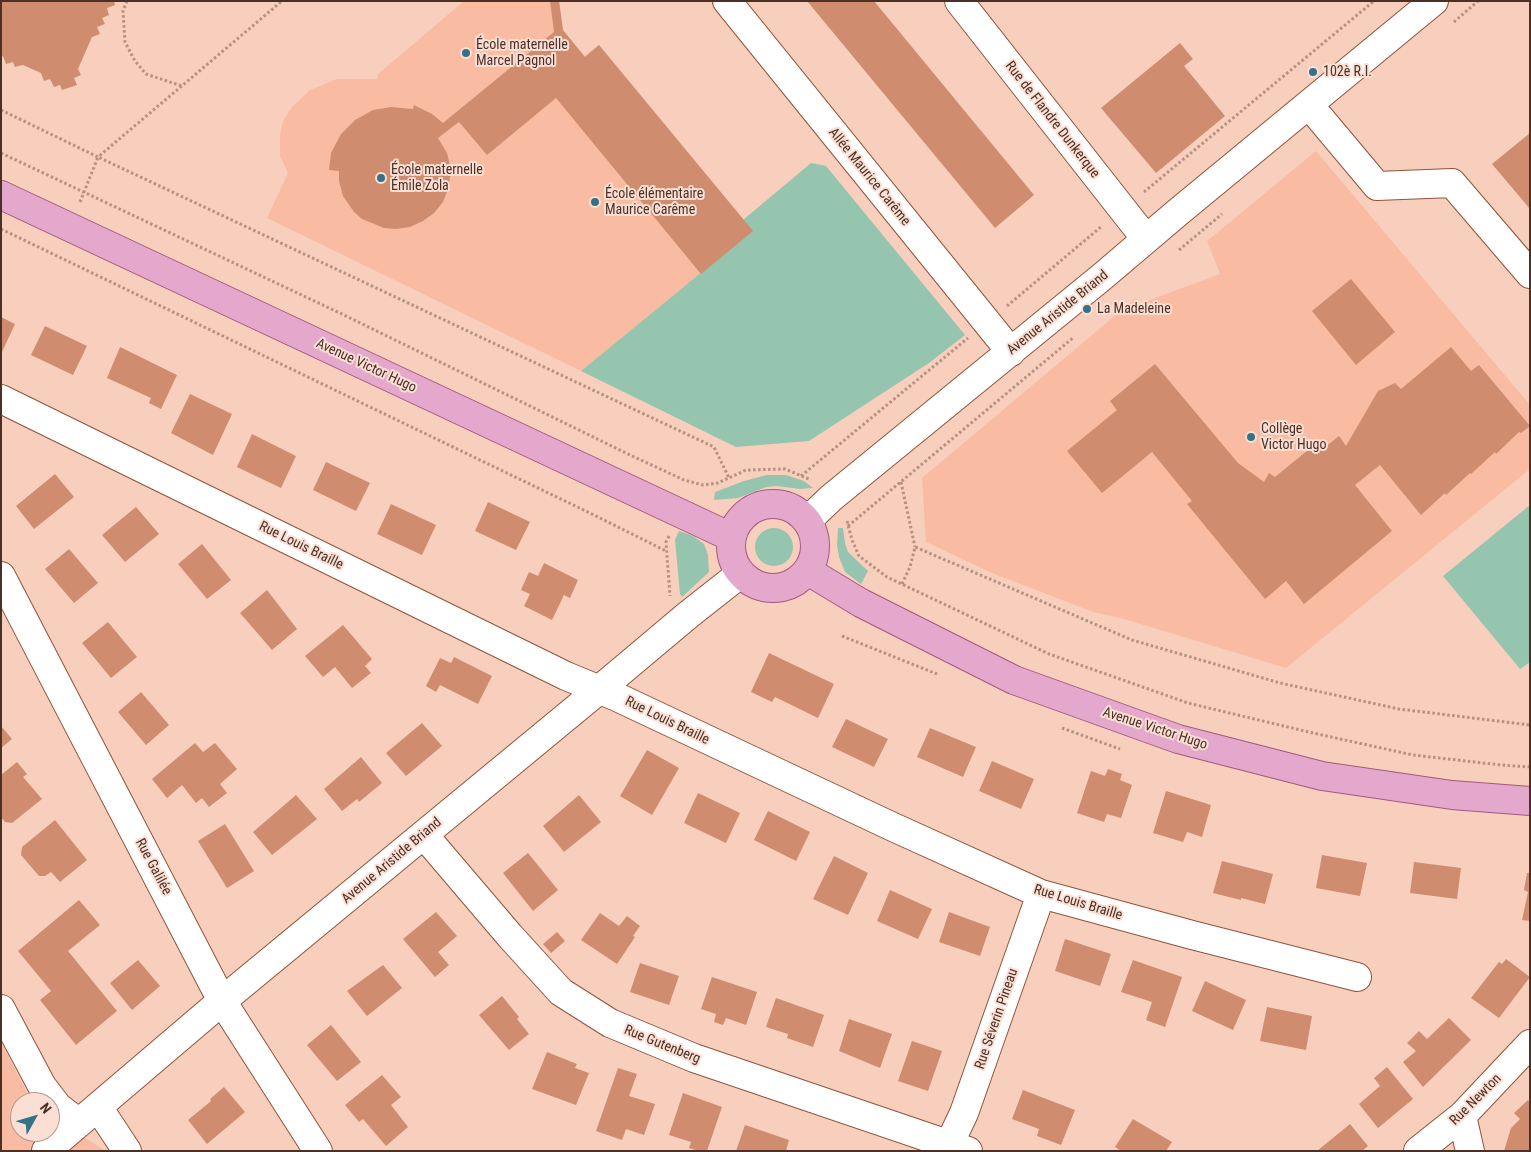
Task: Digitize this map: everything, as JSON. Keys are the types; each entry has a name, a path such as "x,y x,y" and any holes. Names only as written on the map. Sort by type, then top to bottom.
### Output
{"main road":[{"name":"Avenue Victor Hugo","path":"1,196 731,538"},
{"path":"771,504 785,506 797,512 808,521 815,541 815,551 808,571 799,580 788,587 762,588 740,574 730,550 731,538 736,524 745,514 757,507 771,504"},
{"name":"Avenue Victor Hugo","path":"808,571 861,603 1014,680 1178,739 1322,776 1452,795 1530,801"}],"street":[{"name":"Allée Maurice Carême","path":"727,1 1011,352"},
{"name":"Rue de Flandre Dunkerque","path":"959,1 1146,239"},
{"name":"Avenue Aristide Briand","path":"808,521 831,498 1011,352 1434,1"},
{"path":"1309,105 1377,186 1452,183 1530,274"},
{"name":"Rue Louis Braille","path":"1,399 566,676 600,689 1041,894 1357,977"},
{"name":"Avenue Aristide Briand","path":"46,1151 222,1001 688,614 740,574"},
{"name":"Rue Galilée","path":"1,576 222,1001 318,1151"},
{"name":"Rue Gutenberg","path":"424,835 510,936 561,992 610,1023 694,1058 954,1148"},
{"name":"Rue Séverin Pineau","path":"954,1148 964,1113 1041,894"},
{"path":"1,1009 42,1086 58,1107 88,1115 127,1151"},
{"name":"Rue Newton","path":"1418,1151 1462,1116 1530,1044"},
{"path":"1462,1116 1470,1151"}],"path":[{"path":"127,1 123,11 125,42 135,61 146,74 182,86"},
{"path":"56,255 98,157 282,1"},
{"path":"801,476 1374,1"},
{"path":"1,110 714,447 729,478"},
{"path":"1,153 353,319 630,456 684,480 703,485 718,483 746,470 785,469 818,483 844,513 859,556 887,577 1050,654 1188,703 1313,734 1413,754 1530,767"},
{"path":"1,229 594,514 666,551"},
{"path":"901,482 915,547 910,567 902,584"},
{"path":"671,531 666,542 669,596 688,614"},
{"path":"915,547 1132,640 1280,683 1399,709 1530,725"}],"shaded area":[{"name":"École élémentaire Maurice Carême","path":"464,1 559,1 563,30 584,56 599,45 753,231 581,371 267,218 288,173 280,156 280,135 283,121 292,107 310,90 337,79 377,79 378,74"},
{"name":"Collège Victor Hugo","path":"1316,151 1530,405 1530,469 1286,668 1124,619 1093,612 992,573 926,542 922,478 1136,298 1139,304 1220,274 1207,241"},
{"path":"1,1042 27,1092 10,1092 10,1142 60,1142 60,1122 106,1151 1,1151"}],"green space":[{"path":"811,163 826,166 965,335 929,363 809,441 736,447 581,371 752,231 743,220"},
{"path":"767,475 786,475 804,481 813,488 766,487 738,498 714,500 715,492"},
{"path":"1530,505 1530,662 1520,669 1443,576"},
{"path":"774,528 787,534 793,547 787,560 774,566 761,560 755,547 761,534"},
{"path":"838,528 843,528 848,552 868,571 861,584 845,572 837,545"},
{"path":"679,531 693,536 704,544 708,555 709,572 682,597 680,594 675,540"}],"building":[{"path":"1,1 114,1 115,5 107,8 109,15 102,18 105,24 97,27 100,34 92,37 78,69 81,75 74,78 77,85 62,90 60,85 54,87 50,79 44,81 41,73 23,65 15,67 13,62 6,64 3,56 1,57"},
{"path":"550,1 559,1 563,30 585,57 599,45 753,231 701,274 556,98 487,155 459,122 438,138 447,153 449,161 451,172 448,189 443,202 434,213 410,227 384,228 362,219 354,212 343,196 339,181 339,171 329,170 331,153 341,134 355,120 373,110 391,107 413,109 414,105 432,114 443,123 554,32"},
{"path":"807,1 874,1 1034,195 995,228"},
{"path":"1180,43 1193,59 1184,66 1225,116 1156,173 1101,108"},
{"path":"1530,133 1530,209 1492,164"},
{"path":"1351,279 1395,332 1356,365 1312,311"},
{"path":"1,317 15,324 1,354"},
{"path":"45,326 87,346 73,375 31,355"},
{"path":"120,347 177,375 161,409 149,403 151,398 107,378"},
{"path":"1451,347 1471,371 1479,365 1530,426 1521,433 1519,432 1496,454 1495,452 1421,515 1380,465 1355,485 1392,531 1304,604 1286,581 1265,599 1187,504 1192,501 1152,452 1102,493 1067,451 1117,410 1110,401 1155,364 1238,463 1264,482 1269,473 1275,477 1319,441 1324,448 1339,436 1346,446 1378,391 1395,383 1401,389"},
{"path":"190,394 232,414 213,455 171,433"},
{"path":"252,434 296,456 281,488 237,467"},
{"path":"326,462 370,483 356,511 313,490"},
{"path":"55,474 74,497 34,529 16,506"},
{"path":"488,502 530,522 516,550 475,531"},
{"path":"391,504 436,525 422,555 377,534"},
{"path":"136,507 159,534 125,562 102,535"},
{"path":"202,544 231,580 207,599 178,564"},
{"path":"69,549 98,583 74,603 45,569"},
{"path":"544,563 578,580 570,598 564,595 552,620 524,606 530,594 521,590 529,572 538,576"},
{"path":"267,590 297,629 272,650 240,613"},
{"path":"108,622 137,657 111,678 82,643"},
{"path":"343,625 372,659 365,666 371,673 352,688 335,667 323,677 305,656"},
{"path":"769,653 834,684 818,718 775,697 772,702 751,692"},
{"path":"454,657 492,676 478,704 440,685 436,692 426,686 440,658 451,663"},
{"path":"141,692 169,725 146,745 118,712"},
{"path":"846,719 888,739 874,767 832,747"},
{"path":"422,723 442,746 406,776 386,753"},
{"path":"1,726 12,739 1,748"},
{"path":"930,728 976,747 963,777 917,757"},
{"path":"195,743 203,752 215,743 237,769 220,784 227,793 209,807 202,798 196,803 182,785 167,798 152,779"},
{"path":"647,750 679,768 652,815 620,796"},
{"path":"361,757 382,783 359,802 357,799 342,811 324,789"},
{"path":"992,761 1034,779 1021,809 979,791"},
{"path":"17,762 27,774 23,777 42,799 12,823 5,822 1,817 1,775"},
{"path":"1108,769 1122,774 1120,780 1132,785 1121,818 1107,814 1104,822 1077,813 1091,771 1105,776"},
{"path":"1166,791 1211,805 1202,837 1187,832 1183,842 1153,833"},
{"path":"698,793 740,813 726,843 684,823"},
{"path":"296,795 317,819 272,855 253,832"},
{"path":"579,795 601,822 564,852 543,826"},
{"path":"768,811 810,832 796,861 754,840"},
{"path":"55,820 87,860 60,882 51,872 45,876 39,876 21,855 22,847"},
{"path":"225,824 254,871 227,888 198,841"},
{"path":"528,853 558,890 533,911 503,873"},
{"path":"1322,855 1367,863 1360,896 1316,888"},
{"path":"834,856 868,873 848,915 813,899"},
{"path":"1222,861 1273,874 1265,904 1213,893"},
{"path":"1414,862 1461,868 1457,899 1410,893"},
{"path":"1527,873 1530,873 1530,921 1522,920 1528,892 1524,890"},
{"path":"890,890 932,909 918,939 877,921"},
{"path":"79,900 100,925 68,951 117,1011 76,1045 40,1000 51,991 18,951"},
{"path":"436,912 457,936 438,952 449,965 435,977 403,939"},
{"path":"949,912 990,927 980,956 939,942"},
{"path":"600,913 619,926 627,916 640,926 617,964 581,940"},
{"path":"557,932 565,941 551,953 543,944"},
{"path":"1065,939 1111,954 1100,986 1055,971"},
{"path":"1506,959 1530,977 1499,1018 1471,998 1499,962 1502,964"},
{"path":"138,960 160,986 132,1010 110,983"},
{"path":"1133,960 1182,977 1165,1027 1146,1020 1152,1002 1121,992"},
{"path":"640,963 679,976 669,1005 630,992"},
{"path":"383,965 402,988 367,1016 347,991"},
{"path":"712,977 757,992 746,1025 726,1018 723,1025 714,1022 716,1014 701,1009"},
{"path":"1205,981 1246,1000 1233,1030 1192,1011"},
{"path":"502,996 519,1017 517,1019 529,1034 509,1050 479,1015"},
{"path":"776,998 824,1015 813,1047 787,1038 788,1034 766,1027"},
{"path":"1267,1007 1312,1016 1306,1050 1260,1041"},
{"path":"1449,1018 1471,1040 1423,1087 1403,1062 1416,1051 1407,1043 1419,1031 1427,1039"},
{"path":"849,1019 892,1034 880,1068 839,1051"},
{"path":"331,1025 361,1062 337,1081 307,1045"},
{"path":"912,1041 942,1051 928,1091 898,1081"},
{"path":"547,1052 577,1064 575,1068 589,1073 576,1105 532,1089"},
{"path":"1387,1067 1413,1099 1378,1128 1359,1104 1380,1086 1374,1078"},
{"path":"618,1068 637,1074 629,1096 655,1104 644,1135 626,1129 622,1140 596,1131"},
{"path":"382,1075 401,1097 391,1105 408,1127 386,1146 363,1119 359,1122 345,1105"},
{"path":"224,1087 245,1112 207,1144 188,1120 211,1101 210,1099"},
{"path":"1023,1090 1075,1110 1061,1145 1037,1136 1039,1129 1012,1119"},
{"path":"683,1093 722,1107 707,1151 689,1148 691,1142 669,1135"},
{"path":"1528,1100 1530,1103 1530,1151 1504,1151 1511,1128 1520,1119 1514,1113"},
{"path":"1133,1119 1172,1142 1166,1151 1121,1151 1115,1147"},
{"path":"1350,1124 1368,1146 1362,1151 1317,1151"},
{"path":"745,1125 789,1140 786,1151 736,1151"}],"place":[{"name":"École maternelle Marcel Pagnol","path":"466,53"},
{"name":"102è R.I.","path":"1313,72"},
{"name":"École maternelle Émile Zola","path":"381,178"},
{"name":"École élémentaire Maurice Carême","path":"595,202"},
{"name":"La Madeleine","path":"1087,309"},
{"name":"Collège Victor Hugo","path":"1251,437"}]}
